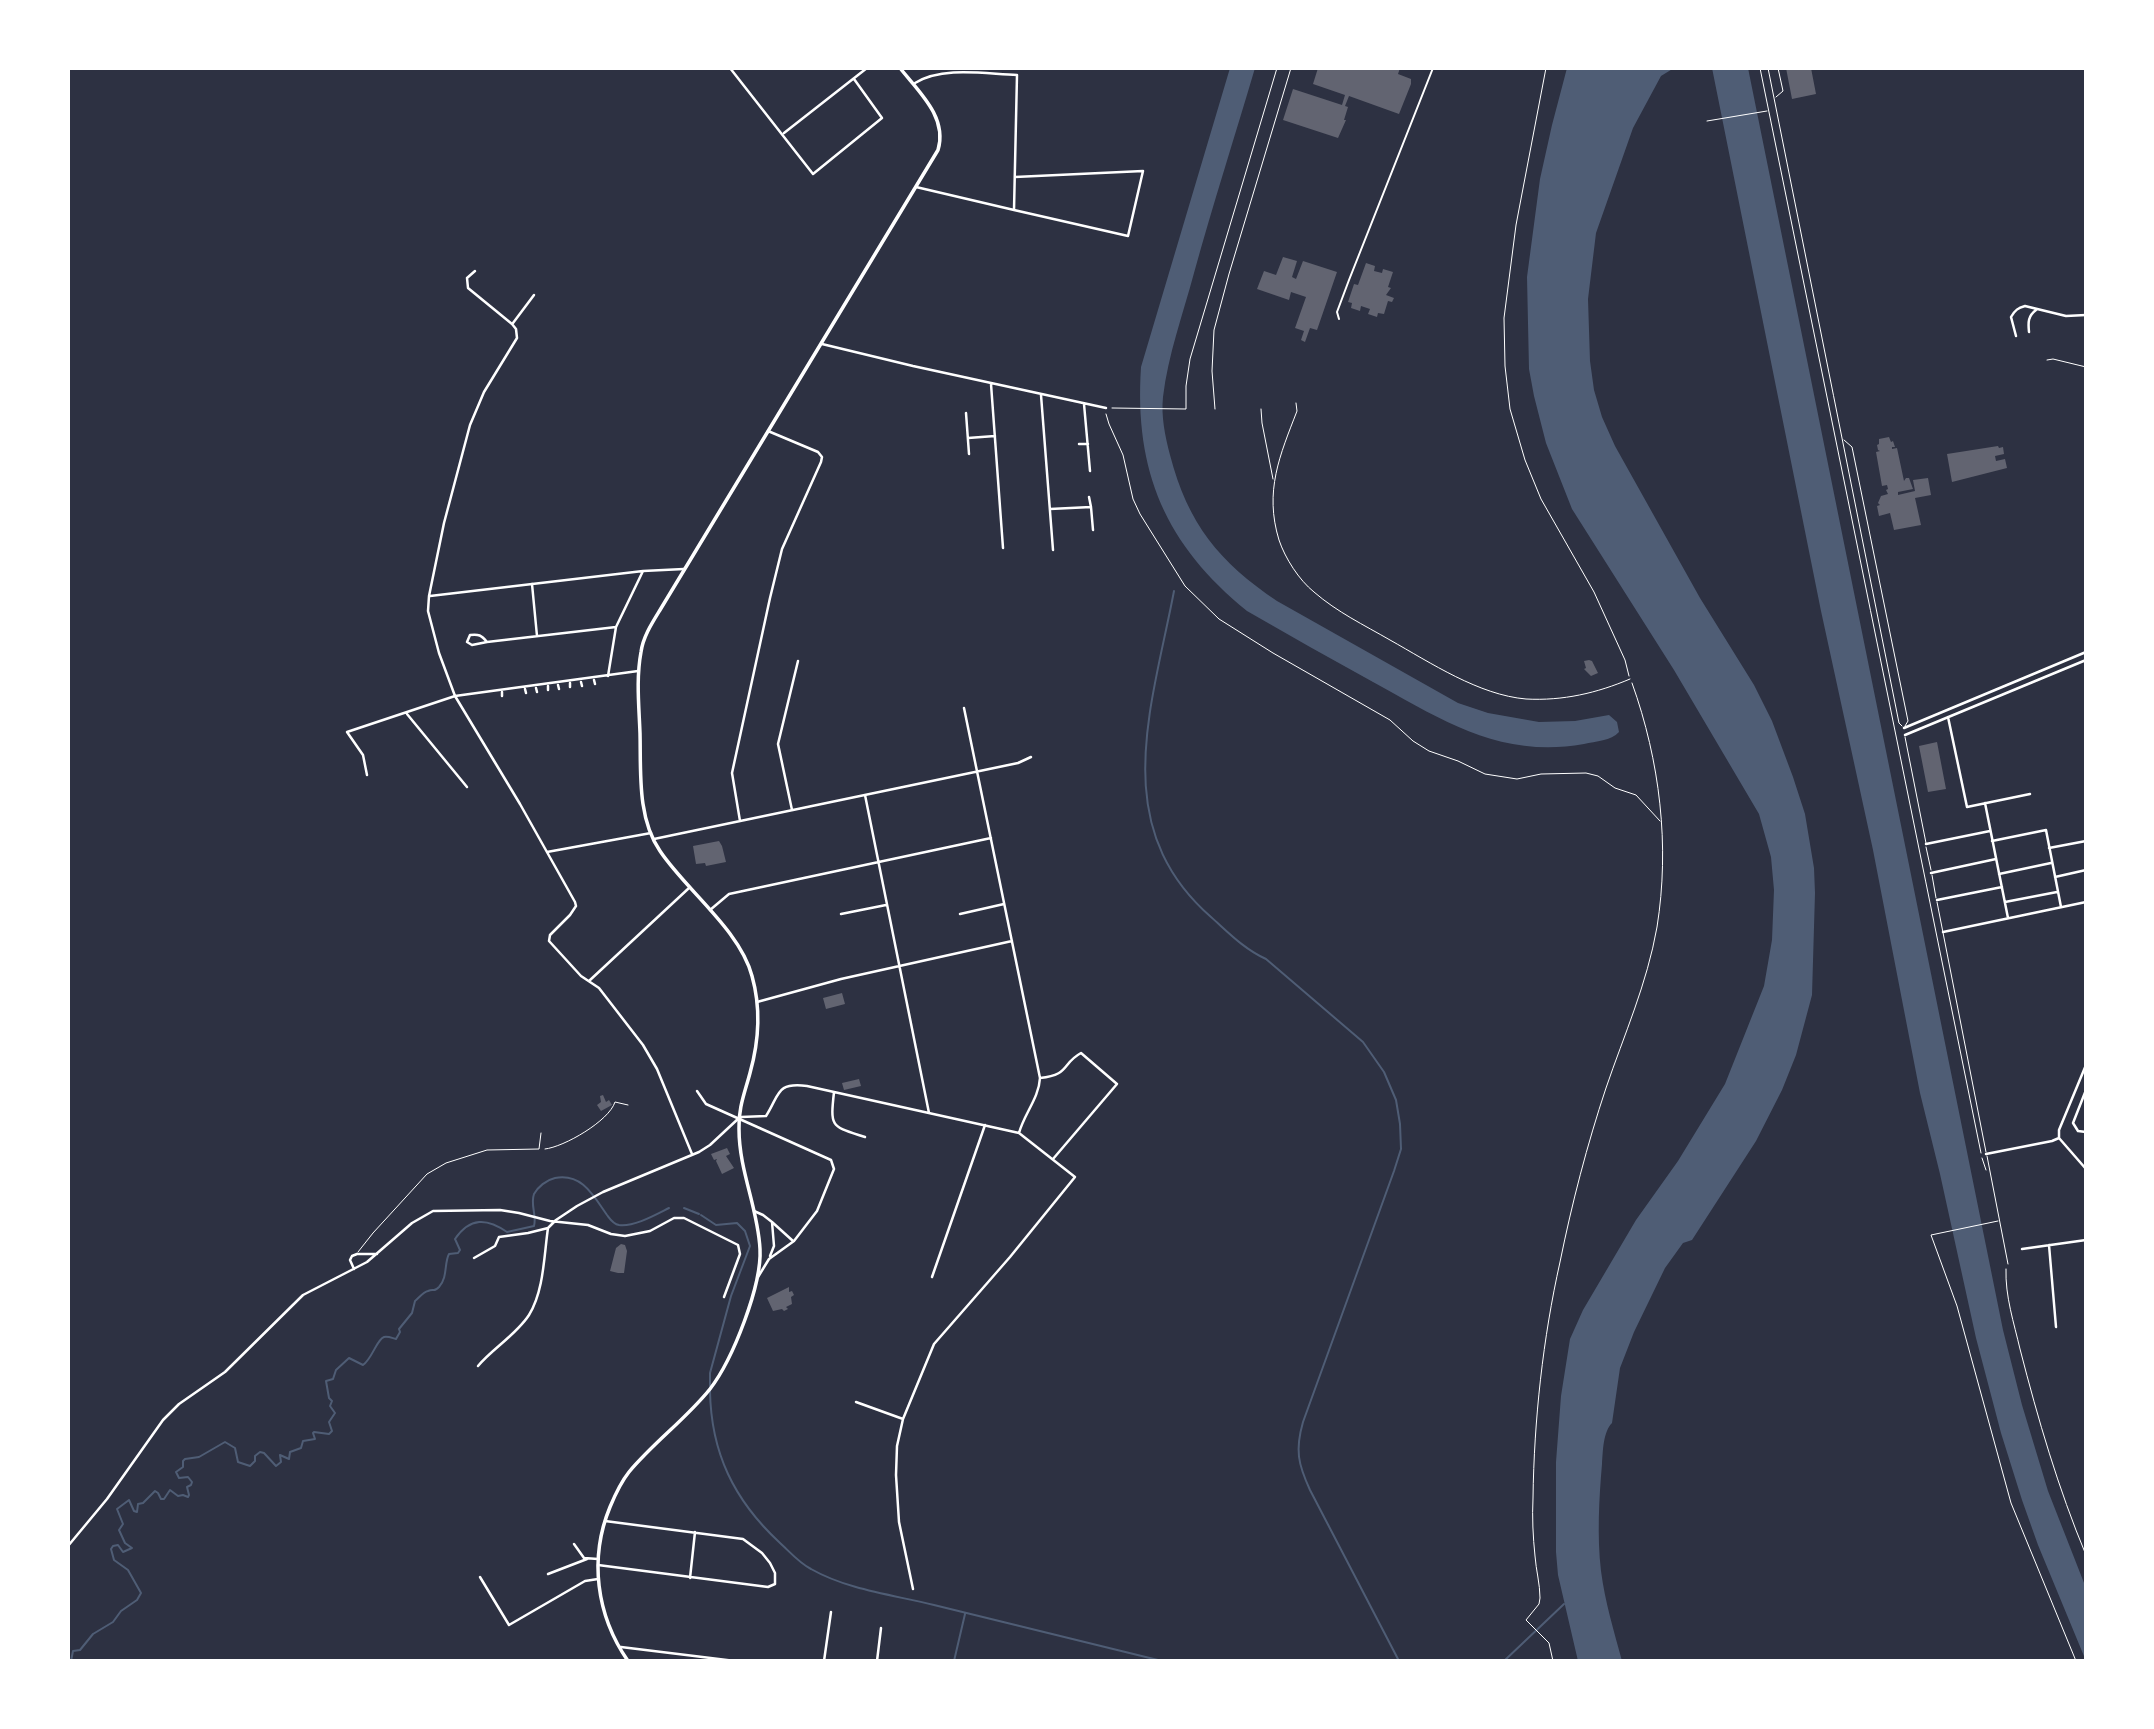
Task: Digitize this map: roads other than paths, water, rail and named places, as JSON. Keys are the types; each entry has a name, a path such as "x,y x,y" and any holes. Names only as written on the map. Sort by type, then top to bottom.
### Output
{"main road":[{"path":"628,1661 618,1647 603,1613 598,1559 604,1521 628,1473 713,1385 733,1345 758,1277 760,1249 754,1211 742,1166 739,1118 757,1041 757,1002 752,976 744,955 710,910 669,864 653,839 642,797 638,671 645,639 684,569 936,153 941,136 936,115 900,68"}],"street":[{"path":"730,68 813,174 880,121 881,115 853,79"},
{"path":"783,134 867,68"},
{"path":"1339,319 1337,312 1433,68"},
{"path":"913,84 934,75 953,73 1017,75 1014,210"},
{"path":"916,187 1128,236 1143,171 1015,177"},
{"path":"475,271 467,278 468,288 512,324 516,329 516,341 484,392 470,425 444,523 428,611 439,653 455,696 576,904 570,915 550,935 549,941 577,972 599,988 649,1053 692,1154"},
{"path":"512,324 534,295"},
{"path":"2016,336 2011,317 2015,310 2025,306 2066,316 2086,315"},
{"path":"2029,332 2028,321 2031,314 2037,310"},
{"path":"821,344 1106,408"},
{"path":"991,384 1003,548"},
{"path":"1041,395 1053,550"},
{"path":"1084,404 1090,471"},
{"path":"966,413 969,454"},
{"path":"740,821 732,773 770,598 782,549 822,457 818,452 768,431"},
{"path":"968,438 995,436"},
{"path":"1079,444 1087,444"},
{"path":"1089,497 1093,530"},
{"path":"1050,509 1090,507"},
{"path":"429,596 643,571 684,569"},
{"path":"608,676 616,627 643,571"},
{"path":"532,584 537,636"},
{"path":"487,642 477,634 470,635 467,642 472,645 616,627"},
{"path":"1904,728 2086,652"},
{"path":"1905,735 2086,660"},
{"path":"792,810 778,744 798,661"},
{"path":"367,775 363,755 347,732 455,696 638,671"},
{"path":"964,708 1040,1078 1037,1093 1019,1133"},
{"path":"406,712 467,787"},
{"path":"1948,717 1967,807 2030,794"},
{"path":"653,839 1018,763 1031,757"},
{"path":"865,794 929,1112"},
{"path":"1985,803 2008,918"},
{"path":"1992,841 2046,830 2062,907"},
{"path":"1926,844 1990,831"},
{"path":"547,852 651,833"},
{"path":"710,910 729,894 991,838"},
{"path":"2049,848 2086,841"},
{"path":"1931,873 1996,859"},
{"path":"1999,874 2052,863"},
{"path":"2055,877 2086,870"},
{"path":"589,981 689,887"},
{"path":"1937,900 2002,887"},
{"path":"2005,902 2058,891"},
{"path":"1943,932 2086,902"},
{"path":"841,914 887,904"},
{"path":"960,914 1004,904"},
{"path":"757,1002 841,979 1012,941"},
{"path":"1040,1078 1059,1074 1081,1053 1116,1084 1053,1159"},
{"path":"2086,1065 2059,1130 2059,1138 2086,1169"},
{"path":"474,1258 495,1246 499,1237 548,1228 556,1220 597,1195 710,1145 739,1118 766,1116 778,1094 787,1086 807,1086 1019,1133 1075,1177 934,1344 903,1419 897,1446 896,1475 899,1522 913,1589"},
{"path":"2077,1089 2085,1091 2073,1123 2078,1131 2086,1132"},
{"path":"697,1091 706,1104 831,1160 834,1169 817,1211 794,1241 769,1259"},
{"path":"834,1092 834,1124 837,1128 865,1137"},
{"path":"932,1277 985,1125"},
{"path":"1986,1154 2059,1138"},
{"path":"68,1546 107,1499 170,1412 219,1376 303,1295 354,1269 377,1254 412,1223 433,1211 490,1210 529,1215 588,1225 625,1236 650,1231 674,1218 684,1218 738,1245 740,1249 724,1297"},
{"path":"754,1211 794,1241"},
{"path":"758,1277 774,1246 772,1222"},
{"path":"478,1366 529,1314 538,1290 548,1228"},
{"path":"2022,1249 2086,1240"},
{"path":"2049,1245 2056,1326"},
{"path":"354,1269 350,1260 352,1256 377,1254"},
{"path":"856,1402 903,1419"},
{"path":"598,1565 768,1587 775,1584 771,1563 743,1539 604,1521"},
{"path":"690,1578 695,1532"},
{"path":"574,1544 587,1559"},
{"path":"548,1574 587,1559 598,1559"},
{"path":"480,1577 509,1625 585,1581 598,1579"},
{"path":"824,1661 831,1612"},
{"path":"877,1661 881,1629"},
{"path":"618,1647 735,1661"}],"lane":[{"path":"1215,409 1212,371 1214,330 1291,68"},
{"path":"1768,68 1899,723 1904,728 2008,1264"},
{"path":"1774,99 1783,91 1778,68"},
{"path":"1273,481 1297,411 1296,403"},
{"path":"1261,409 1273,481 1275,523 1280,543 1295,571 1311,591 1337,611 1485,690 1527,699 1583,695 1630,679"},
{"path":"1843,439 1852,447 1908,721 1904,728"},
{"path":"357,1254 427,1174 471,1154 487,1150 539,1149 541,1133"},
{"path":"2000,1220 1931,1235 1956,1306 2011,1503 2076,1661"}],"water":[{"path":"1230,68 1255,68 1176,335 1163,397 1164,426 1170,455 1177,479 1196,521 1222,556 1277,601 1458,703 1488,713 1539,722 1575,721 1609,715 1617,722 1619,732 1612,737 1584,744 1526,746 1473,733 1448,722 1247,611 1195,560 1176,532 1161,504 1150,473 1143,440 1141,367"},
{"path":"1567,68 1674,68 1661,76 1633,128 1596,233 1588,299 1594,390 1615,446 1700,598 1754,685 1772,721 1805,814 1814,868 1815,893 1812,995 1796,1055 1782,1090 1756,1141 1692,1240 1683,1243 1665,1268 1620,1368 1612,1423 1603,1448 1599,1531 1603,1583 1622,1661 1578,1661 1558,1575 1556,1462 1561,1396 1570,1339 1583,1310 1636,1220 1678,1161 1725,1084 1764,986 1772,940 1774,890 1771,857 1759,814 1674,670 1572,509 1546,443 1534,396 1529,369 1527,277 1540,179"},
{"path":"1712,68 1748,68 2003,1330 2048,1491 2086,1588 2086,1661 2022,1500 1976,1338 1920,1093 1873,850 1821,611"}],"waterway":[{"path":"1174,591 1156,678 1145,763 1148,804 1158,844 1179,882 1211,917 1244,946 1266,959 1363,1042 1384,1072 1396,1100 1401,1149 1303,1422 1299,1449 1300,1464 1310,1490 1399,1661"},
{"path":"71,1661 73,1651 80,1650 93,1634 113,1622 141,1593 128,1570 114,1560 111,1549 113,1546 118,1545 123,1552 132,1548 125,1543 119,1530 123,1524 117,1509 129,1500 137,1512 138,1504 143,1503 155,1491 161,1499 164,1499 170,1490 178,1496 188,1497 187,1487 192,1482 188,1477 179,1478 176,1472 183,1467 183,1461 199,1457 225,1442 235,1448 238,1462 250,1466 260,1452 276,1466 281,1462 280,1455 289,1459 290,1452 301,1448 303,1441 315,1439 314,1432 329,1434 332,1431 329,1422 335,1413 330,1406 332,1401 326,1381 333,1379 336,1370 349,1358 363,1365 381,1339 396,1339 399,1329 412,1313 415,1301 426,1292 436,1290 442,1283 449,1254 458,1253 460,1250 455,1239 467,1227 473,1223 486,1222 507,1232 534,1226 534,1194 548,1180 564,1177 586,1187 617,1224 638,1222 669,1208"},
{"path":"684,1208 699,1214"},
{"path":"701,1215 716,1225 737,1223 745,1231 750,1246 731,1296 710,1373 710,1386"},
{"path":"710,1391 715,1435 728,1474 749,1509 763,1526 807,1566 825,1576 856,1587 1162,1661"},
{"path":"1504,1661 1564,1604"},
{"path":"954,1661 965,1614"}]}
